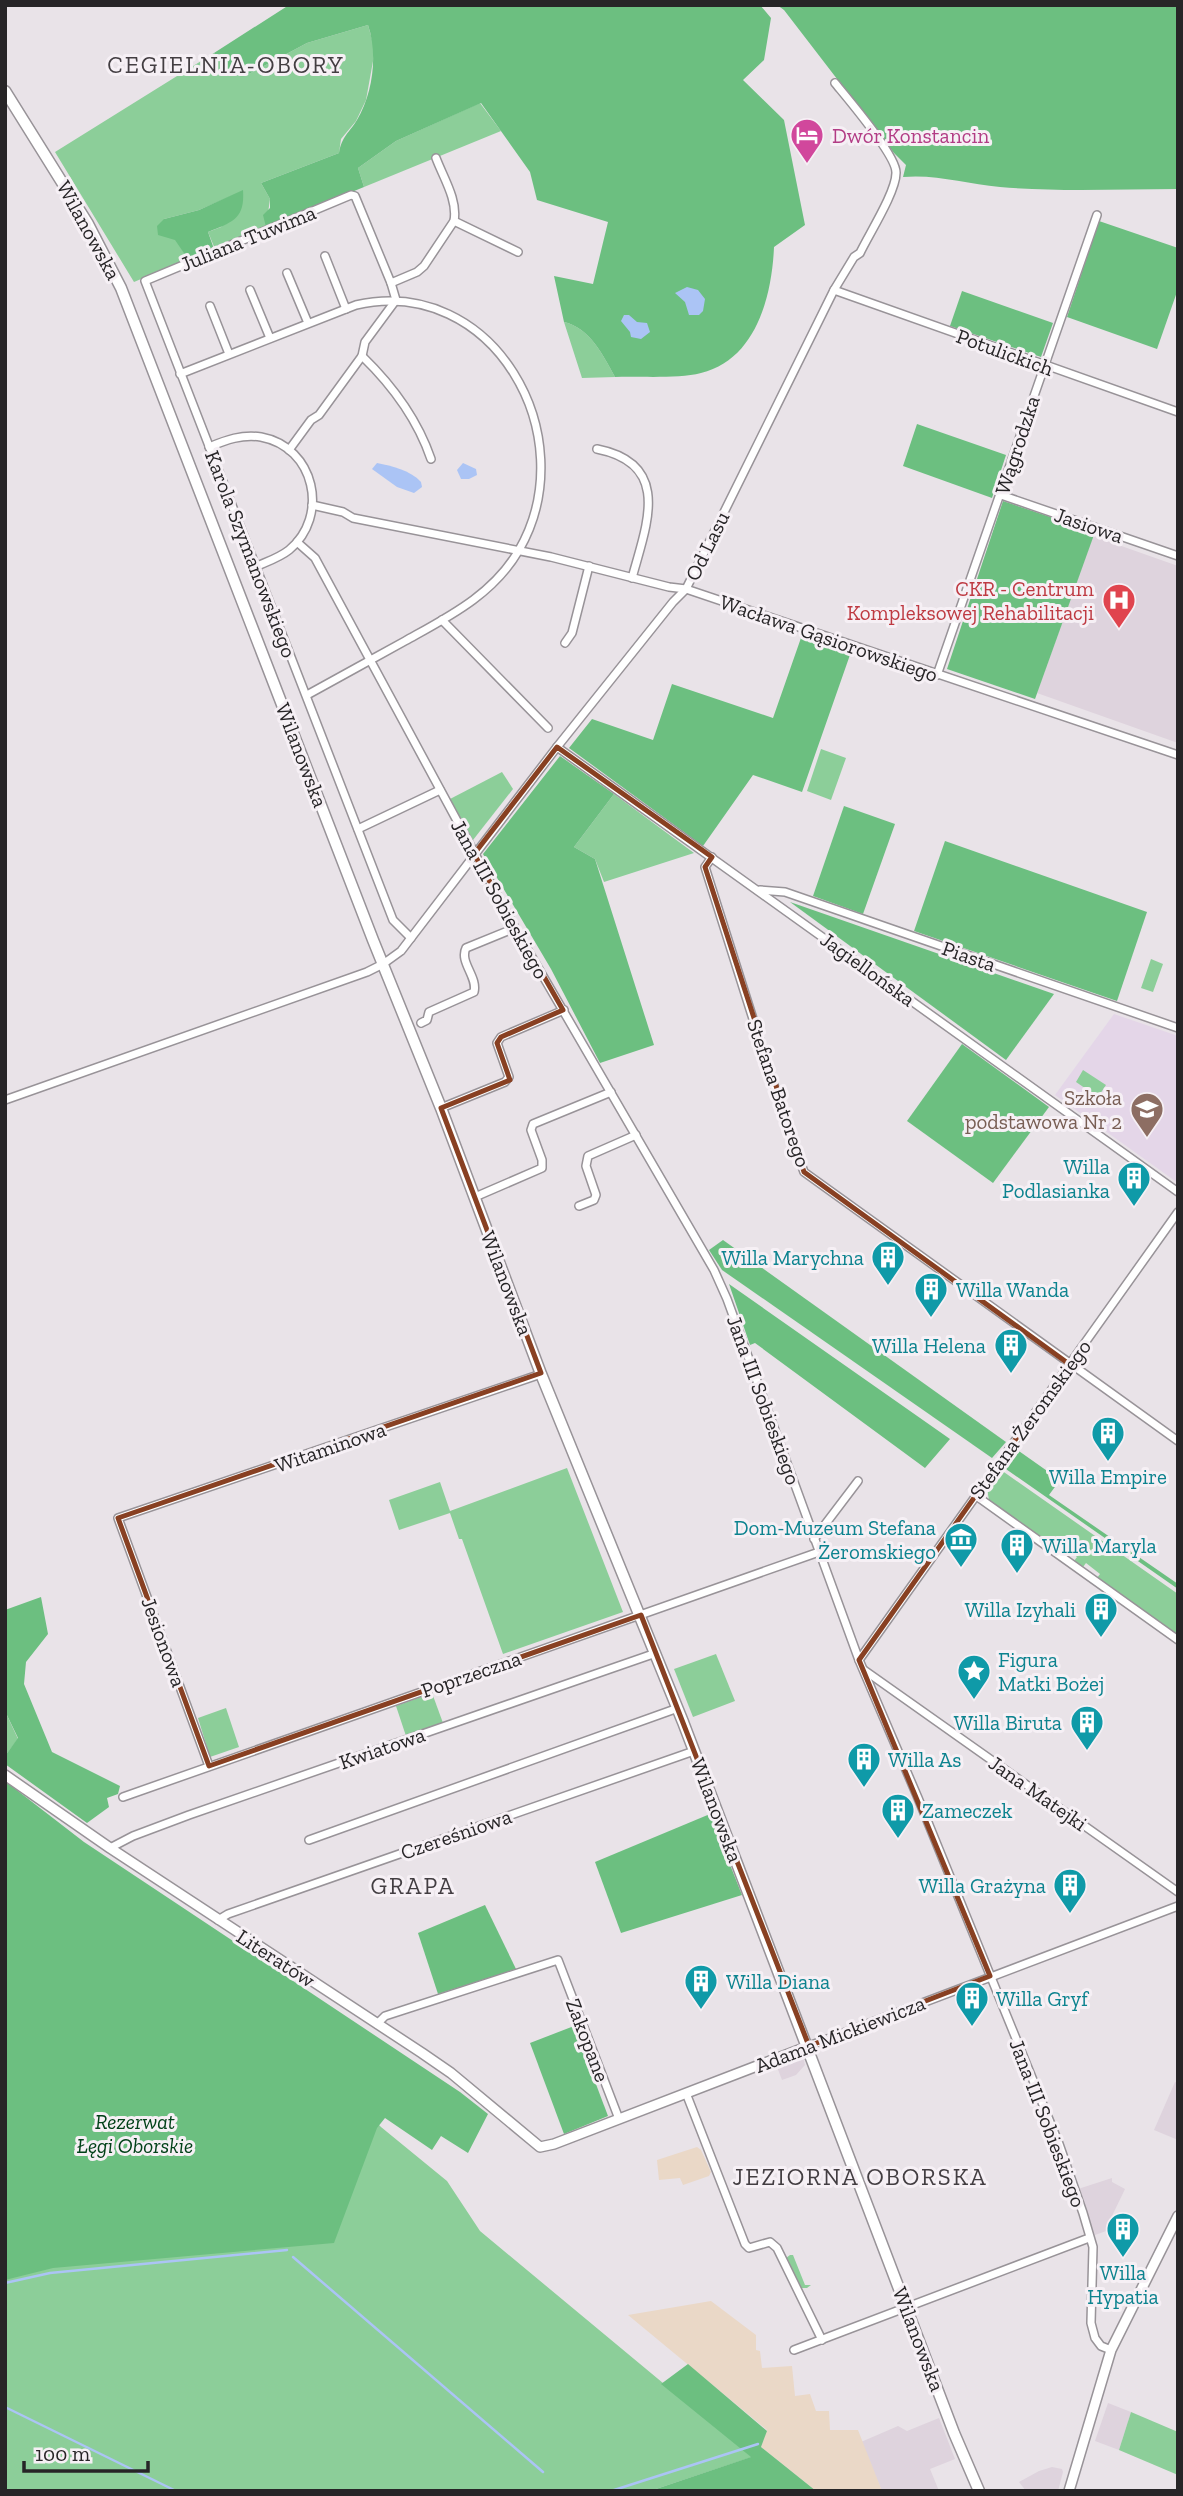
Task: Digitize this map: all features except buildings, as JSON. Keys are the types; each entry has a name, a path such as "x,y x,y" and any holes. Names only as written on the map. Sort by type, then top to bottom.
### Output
{"main road":[{"name":"Wilanowska","path":"5,91 88,223 121,288 441,1108 541,1374 678,1708 979,2491"}],"street":[{"name":"Od Lasu","path":"383,964 397,955 411,938 557,747 686,589 834,290 854,257 860,253 892,190 897,174 891,155 835,83"},
{"path":"396,300 391,283 417,272 424,266 454,221 454,203 436,158"},
{"name":"Juliana Tuwima","path":"145,281 351,195 358,200 391,283"},
{"name":"Wągrodzka","path":"937,675 1097,215"},
{"path":"454,221 518,252"},
{"path":"325,256 346,309"},
{"path":"287,273 308,323"},
{"name":"Karola Szymanowskiego","path":"145,281 393,920 411,938"},
{"path":"250,290 270,338"},
{"name":"Potulickich","path":"834,290 1178,412"},
{"path":"180,374 346,309 379,300 396,300 438,310 472,329 505,361 525,393 540,441 542,475 532,524 519,550 498,580 442,620 307,695"},
{"path":"289,450 311,420 319,415 362,356 365,342 396,300"},
{"path":"210,306 229,354"},
{"path":"362,356 384,377 408,409 424,438 430,459"},
{"path":"209,447 230,438 264,438 289,450 312,482 312,505 307,525 297,542 284,554 255,567"},
{"path":"597,449 617,455 633,466 649,492 648,517 632,578"},
{"name":"Jasiowa","path":"1001,495 1178,556"},
{"name":"Wacława Gąsiorowskiego","path":"312,505 343,512 353,518 519,550 686,589 1178,755"},
{"name":"Jana III Sobieskiego","path":"297,542 315,558 514,928 714,1270 859,1660 919,1798 1059,2144 1093,2248 1091,2323 1095,2338 1101,2346 1111,2350"},
{"path":"565,643 572,633 589,566"},
{"path":"442,620 548,728"},
{"name":"Jagiellońska","path":"557,747 1178,1192"},
{"path":"358,830 440,790"},
{"name":"Stefana Batorego","path":"712,857 705,867 783,1117 804,1172 1178,1441"},
{"name":"Piasta","path":"759,890 785,892 1178,1028"},
{"path":"421,1023 427,1020 429,1012 474,992 475,987 464,956 466,948 514,928"},
{"path":"5,1100 383,964"},
{"path":"441,1108 505,1082 509,1077 497,1043 501,1037 564,1010"},
{"path":"475,1196 542,1168 542,1160 531,1130 533,1124 611,1092"},
{"path":"579,1206 594,1200 596,1195 586,1166 588,1156 636,1135"},
{"name":"Stefana Żeromskiego","path":"859,1660 1178,1212"},
{"name":"Witaminowa","path":"118,1518 541,1374"},
{"path":"814,1539 858,1481"},
{"path":"975,1495 1178,1640"},
{"name":"Jesionowa","path":"118,1518 209,1766"},
{"name":"Poprzeczna","path":"123,1797 819,1552"},
{"name":"Kwiatowa","path":"110,1848 133,1836 189,1815 656,1653"},
{"name":"Jana Matejki","path":"863,1670 1178,1892"},
{"path":"309,1840 678,1708"},
{"name":"Czereśniowa","path":"219,1920 228,1914 694,1751"},
{"name":"Literatów","path":"5,1775 110,1848 451,2073 536,2145 542,2147"},
{"name":"Adama Mickiewicza","path":"542,2147 1178,1906"},
{"name":"Zakopane","path":"377,2024 385,2016 558,1960 619,2119"},
{"path":"686,2094 745,2244 749,2248 770,2242 777,2248 822,2340"},
{"path":"1069,2491 1111,2350 1178,2216"},
{"path":"794,2350 1089,2238"}],"highlighted area":[{"path":"557,747 712,857 705,867 804,1172 1069,1364 859,1660 990,1976 809,2046 641,1615 209,1766 118,1518 541,1373 441,1108 510,1080 497,1043 501,1037 563,1010 474,854"}],"shaded area":[{"name":"CKR - Centrum Kompleksowej Rehabilitacji","path":"1093,536 1178,566 1178,743 1037,693"},
{"name":"Szkoła podstawowa Nr 2","path":"1114,1014 1178,1036 1178,1183 1055,1095"},
{"path":"803,2057 805,2065 796,2075 782,2080 777,2067"},
{"path":"1175,2082 1178,2083 1178,2140 1154,2130"},
{"path":"697,2147 711,2172 709,2176 683,2185 680,2178 659,2180 657,2160"},
{"path":"1112,2178 1112,2182 1125,2189 1111,2218 1109,2230 1095,2235 1078,2189"},
{"path":"711,2301 756,2335 756,2350 760,2351 762,2368 792,2366 795,2396 810,2394 816,2411 829,2411 830,2430 858,2430 882,2491 816,2491 761,2447 767,2430 628,2315"},
{"path":"1108,2403 1131,2412 1119,2450 1095,2441"},
{"path":"939,2418 955,2459 930,2469 939,2491 882,2491 861,2442 898,2426 907,2431"},
{"path":"1052,2467 1062,2469 1063,2472 1058,2491 1026,2491 1019,2482 1039,2471"}],"green space":[{"path":"289,5 760,5 771,18 764,60 743,80 784,120 805,225 774,247 765,305 748,340 735,355 720,366 701,373 670,377 615,377 588,336 564,322 554,276 593,284 608,222 537,200 530,172 481,103 396,141 358,168 364,187 266,227 263,215 270,208 270,199 261,183 339,153 367,98 372,73 373,48 368,25 307,43 245,76 235,75 227,70 214,53"},
{"path":"777,5 1178,5 1178,189 1022,189 927,177 903,177 906,165 784,10"},
{"path":"368,25 375,50 366,100 356,121 341,139 339,153 261,183 270,199 266,227 215,249 208,232 221,227 243,191 199,210 164,219 188,259 134,282 55,152 214,53 228,72 245,76 307,43"},
{"path":"480,103 501,131 364,187 358,168 396,141"},
{"path":"243,190 242,207 236,218 208,232 214,249 188,259 175,240 158,235 157,226 164,219 199,210"},
{"path":"1099,221 1178,248 1178,289 1157,349 1067,317"},
{"path":"962,291 1053,323 1041,357 950,326"},
{"path":"564,322 588,336 615,377 582,378"},
{"path":"917,424 1006,455 992,498 903,466"},
{"path":"1003,501 1095,532 1035,699 947,669"},
{"path":"802,635 851,652 802,792 753,775 703,846 569,748 592,719 653,740 672,684 773,718"},
{"path":"821,749 846,758 831,800 807,791"},
{"path":"560,756 614,794 574,847 595,859 654,1045 600,1063 551,969 483,854"},
{"path":"502,772 513,789 473,840 450,799"},
{"path":"614,794 694,853 604,882 595,859 574,847"},
{"path":"844,806 895,824 863,914 813,896"},
{"path":"945,841 1147,912 1117,1001 914,931"},
{"path":"790,902 1054,994 1006,1060"},
{"path":"1151,959 1163,964 1153,992 1141,988"},
{"path":"962,1044 1049,1107 993,1183 907,1121"},
{"path":"1083,1070 1106,1085 1098,1097 1076,1082"},
{"path":"723,1240 1006,1442 992,1458 722,1270 709,1250"},
{"path":"729,1284 950,1439 925,1468 755,1343 750,1345"},
{"path":"1016,1449 1060,1480 1049,1495 1178,1584 1178,1589 1003,1467"},
{"path":"567,1468 623,1612 503,1654 450,1513 399,1530 389,1500 440,1482 450,1511"},
{"path":"1001,1470 1178,1594 1178,1635 1097,1578 1100,1574 1086,1563 1083,1567 1074,1561 1077,1557 1064,1546 1060,1551 989,1500 987,1489"},
{"path":"41,1597 48,1634 26,1662 24,1684 52,1752 120,1786 118,1794 107,1798 109,1807 87,1823 5,1764 5,1756 18,1738 5,1711 5,1610"},
{"path":"716,1654 735,1701 693,1717 674,1669"},
{"path":"432,1693 443,1723 406,1736 396,1706"},
{"path":"226,1708 239,1747 210,1757 198,1718"},
{"path":"5,1711 18,1739 5,1756"},
{"name":"Rezerwat Łęgi Oborskie","path":"5,1781 84,1842 460,2092 488,2114 468,2153 441,2136 432,2150 385,2118 377,2128 334,2243 53,2268 5,2280"},
{"path":"5,1807 349,2095 381,2127 447,2181 480,2231 752,2457 650,2491 5,2491"},
{"path":"710,1814 742,1895 621,1933 595,1862"},
{"path":"485,1905 516,1969 438,1994 418,1933"},
{"path":"574,2026 608,2116 564,2134 530,2043"},
{"path":"793,2255 805,2285 811,2285 807,2288 800,2288 786,2258"},
{"path":"688,2364 767,2431 761,2447 816,2491 650,2491 751,2457 661,2384"},
{"path":"1131,2412 1178,2432 1178,2475 1119,2450"}],"water":[{"path":"687,287 698,290 705,299 703,311 699,315 689,315 685,302 675,293"},
{"path":"624,315 629,315 637,322 647,323 650,332 641,339 631,337 621,321"},
{"path":"377,463 406,472 417,478 422,487 414,493 397,487 372,469"},
{"path":"463,463 476,469 477,475 461,479 457,470"}],"waterway":[{"path":"5,2283 50,2273 287,2250"},
{"path":"293,2257 543,2472"},
{"path":"5,2407 176,2491"},
{"path":"611,2491 758,2444"}],"place":[{"name":"Dwór Konstancin","path":"807,165"},
{"name":"CKR - Centrum Kompleksowej Rehabilitacji","path":"1119,630"},
{"name":"Szkoła podstawowa Nr 2","path":"1147,1139"},
{"name":"Willa Podlasianka","path":"1134,1208"},
{"name":"Willa Marychna","path":"888,1287"},
{"name":"Willa Wanda","path":"931,1319"},
{"name":"Willa Helena","path":"1011,1375"},
{"name":"Willa Empire","path":"1108,1463"},
{"name":"Dom-Muzeum Stefana Żeromskiego","path":"961,1569"},
{"name":"Willa Maryla","path":"1017,1575"},
{"name":"Willa Izyhali","path":"1101,1639"},
{"name":"Figura Matki Bożej","path":"974,1701"},
{"name":"Willa Biruta","path":"1087,1752"},
{"name":"Willa As","path":"864,1789"},
{"name":"Zameczek","path":"898,1840"},
{"name":"Willa Grażyna","path":"1070,1915"},
{"name":"Willa Diana","path":"701,2011"},
{"name":"Willa Gryf","path":"972,2028"},
{"name":"Willa Hypatia","path":"1123,2259"}],"district":[{"name":"CEGIELNIA-OBORY","path":"226,64"},
{"name":"GRAPA","path":"413,1885"},
{"name":"JEZIORNA OBORSKA","path":"860,2176"}]}
